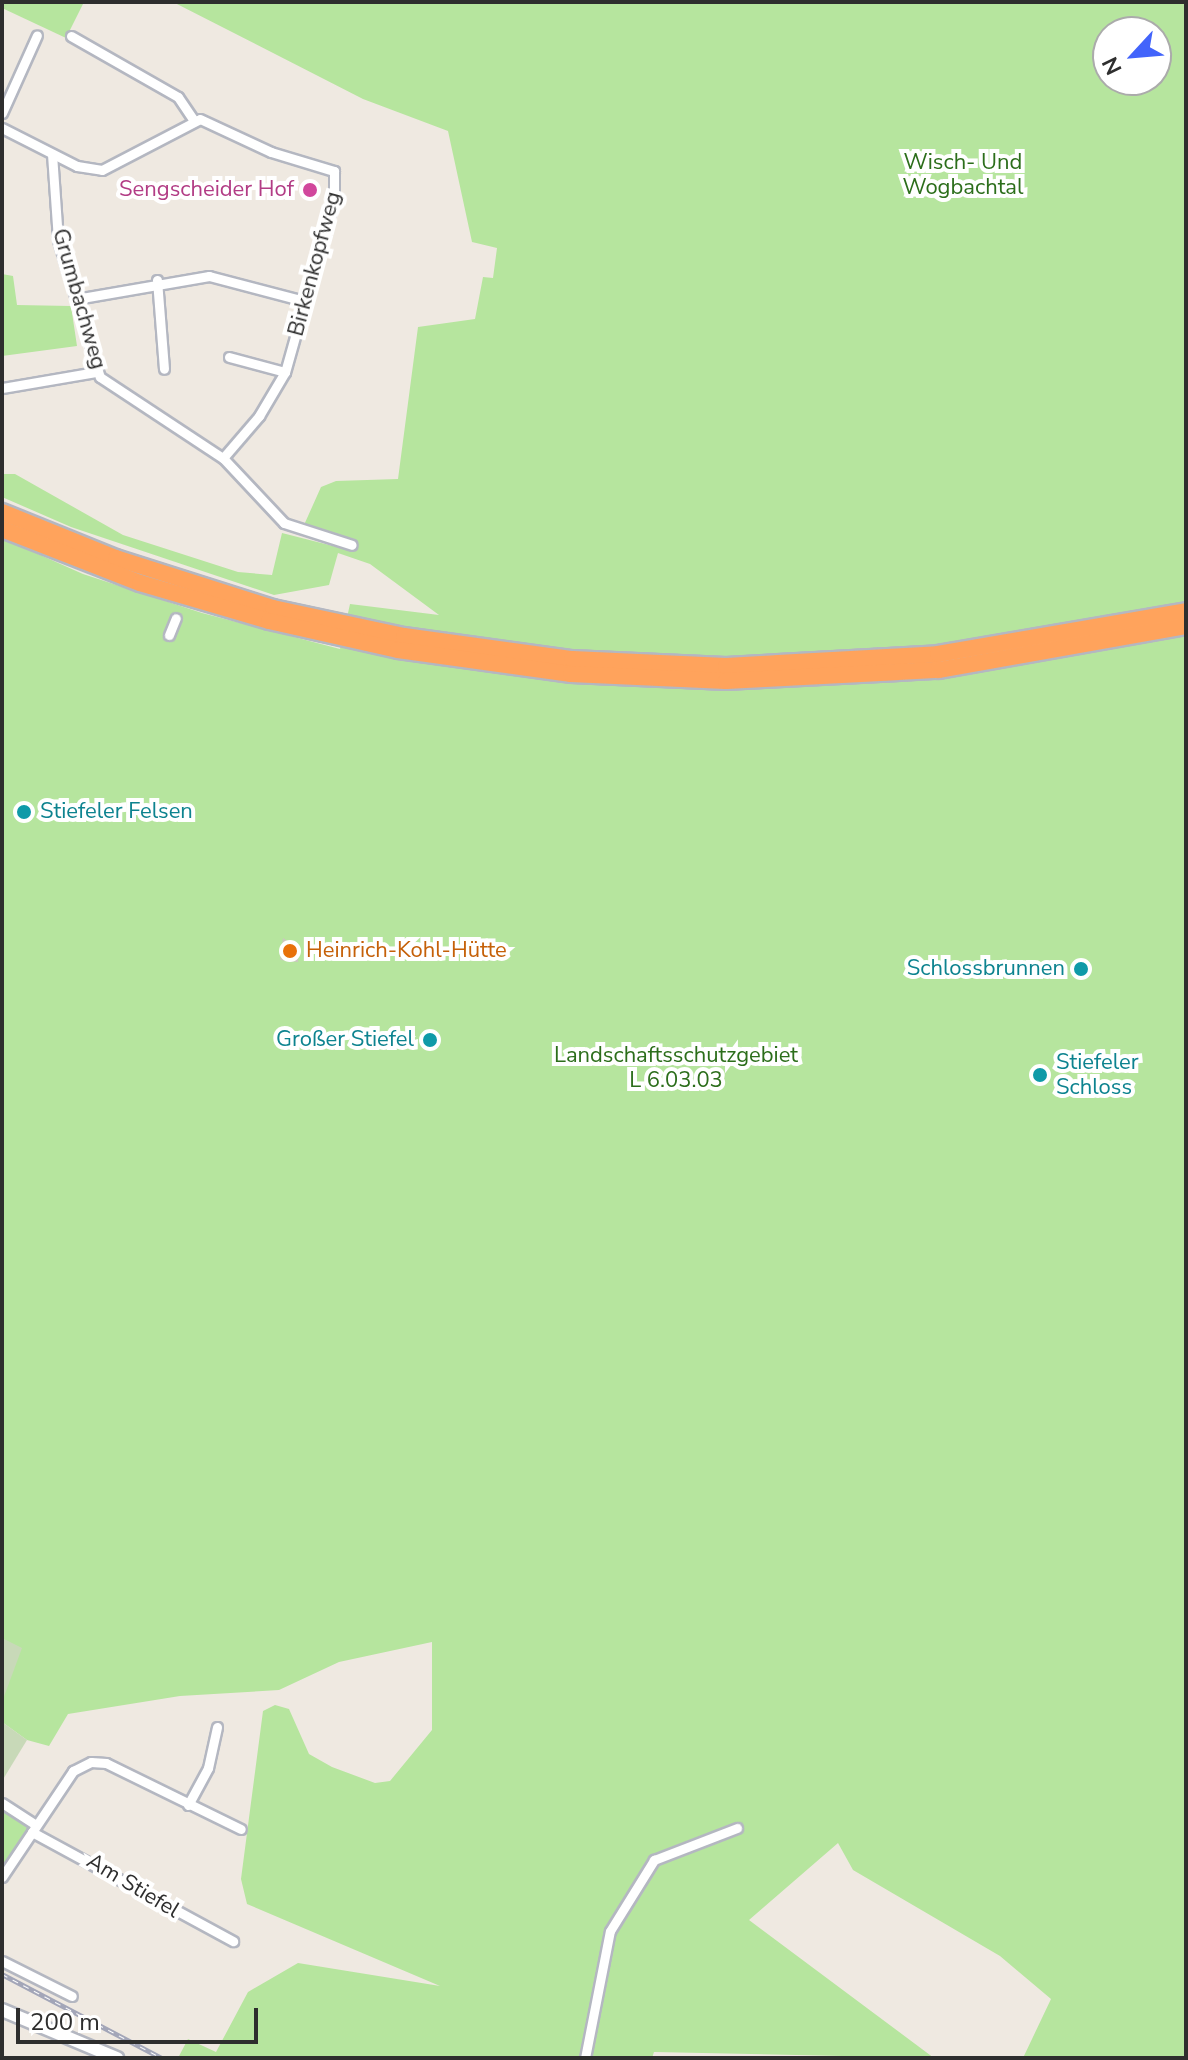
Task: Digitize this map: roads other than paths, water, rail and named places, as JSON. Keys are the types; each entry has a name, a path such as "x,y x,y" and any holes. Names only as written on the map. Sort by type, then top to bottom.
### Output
{"highway":[{"path":"2,512 146,569 273,608 404,636 572,659 726,666 938,654 1186,611"},
{"path":"2,529 140,583 269,621 398,650 571,674 726,681 939,670 1186,626"}],"main road":[{"path":"2,2010 117,2058"}],"street":[{"path":"2,113 37,35"},
{"path":"2,128 85,169 110,168 193,119 178,97 71,36"},
{"name":"Birkenkopfweg","path":"193,119 271,152 321,162 334,171 337,185 285,372 259,416 223,458"},
{"name":"Grumbachweg","path":"52,154 58,240 96,372 223,458 284,523 352,545"},
{"path":"76,299 157,280 235,279 304,301"},
{"path":"157,280 164,369"},
{"path":"229,357 285,372"},
{"path":"2,388 96,372"},
{"path":"169,635 176,618"},
{"path":"188,1805 208,1768 217,1727"},
{"path":"2,1877 73,1771 91,1762 115,1767 241,1829"},
{"name":"Am Stiefel","path":"2,1803 34,1828 233,1941"},
{"path":"585,2058 610,1931 654,1860 737,1828"},
{"path":"2,1961 72,1996"}],"railway":[{"path":"2,1974 162,2058"}],"place":[{"name":"Sengscheider Hof","path":"310,190"},
{"name":"Stiefeler Felsen","path":"24,812"},
{"name":"Heinrich-Kohl-Hütte","path":"290,951"},
{"name":"Schlossbrunnen","path":"1081,969"},
{"name":"Großer Stiefel","path":"430,1040"},
{"name":"Stiefeler Schloss","path":"1040,1075"}],"park label":[{"name":"Wisch- Und Wogbachtal","path":"963,174"},
{"name":"Landschaftsschutzgebiet L 6.03.03","path":"676,1068"}]}
